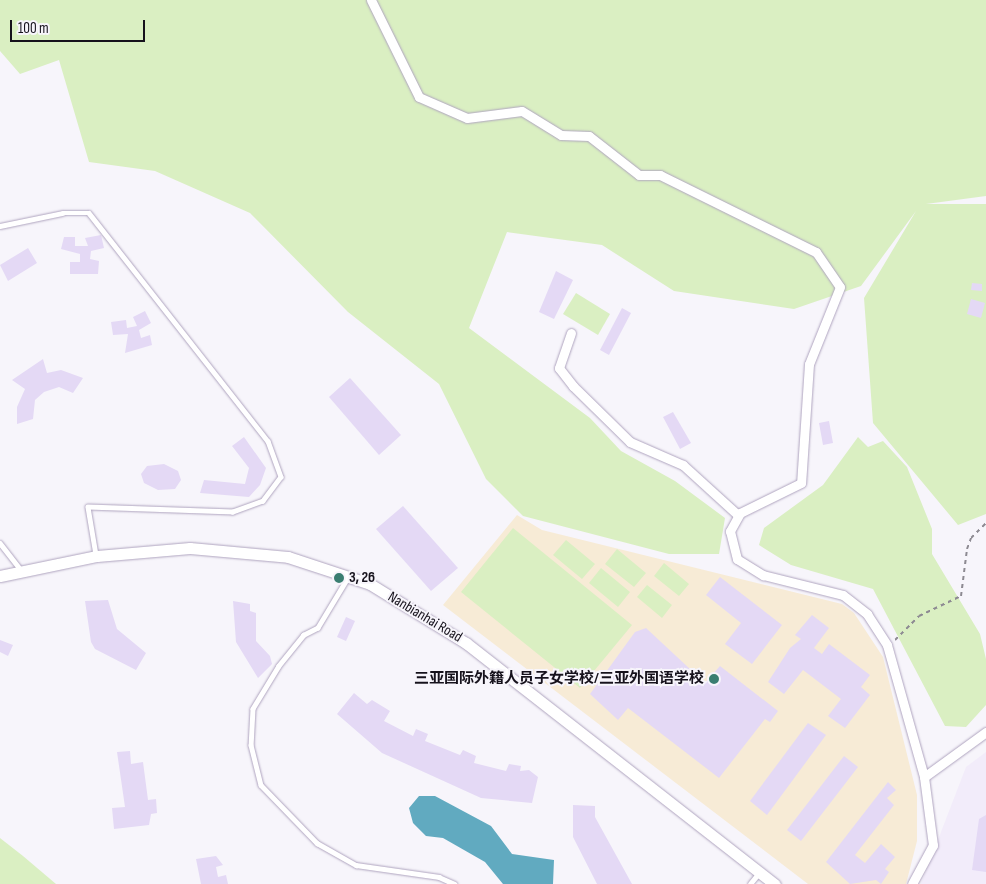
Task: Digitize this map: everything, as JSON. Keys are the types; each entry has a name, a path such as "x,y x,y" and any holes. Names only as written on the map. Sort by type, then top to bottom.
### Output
{"street":[{"path":"371,0 419,97 467,118 522,112 561,135 589,136 639,175 660,175 816,252 840,287 809,364 801,483 738,515 730,531 737,559 763,575 843,595 867,614 887,645 924,776 933,845 912,884"},
{"path":"571,333 560,368 573,386 630,442 683,465 738,515"},
{"name":"Nanbianhai Road","path":"0,576 97,556 190,548 288,557 349,577 387,594 466,643 776,884"},
{"path":"924,776 986,732"}],"lane":[{"path":"0,226 63,213 90,213 268,441 281,477 263,501 233,512 88,507 97,556"},
{"path":"0,543 22,571"},
{"path":"349,577 318,628 304,635 286,658 253,709 250,745 261,785 317,843 356,865 439,876 455,884"},
{"path":"750,884 759,872"}],"path":[{"path":"887,645 919,616 961,596 967,549 971,538 986,523"}],"shaded area":[{"name":"三亚国际外籍人员子女学校/三亚外国语学校","path":"517,515 542,530 842,604 854,613 883,657 917,795 917,841 906,884 808,884 443,605"},
{"path":"986,752 986,884 921,884 966,767"}],"green space":[{"path":"0,0 986,0 986,196 926,204 986,204 986,514 958,525 873,423 864,298 916,211 861,286 794,309 674,291 602,245 507,232 469,328 590,418 621,451 675,481 725,518 719,554 669,554 523,516 486,479 439,384 348,312 250,213 155,171 89,162 59,60 20,74 0,51"},
{"path":"576,293 610,314 598,335 563,314"},
{"path":"858,437 868,447 883,441 907,467 932,529 932,554 980,634 986,659 986,705 966,727 945,726 873,589 791,565 759,545 764,528 823,485"},
{"path":"513,528 632,625 580,688 461,592"},
{"path":"566,540 595,564 582,579 553,555"},
{"path":"617,549 646,573 634,587 605,564"},
{"path":"664,563 689,584 679,596 654,576"},
{"path":"601,568 630,592 618,607 589,583"},
{"path":"647,585 672,605 662,618 637,597"},
{"path":"0,838 23,856 56,884 0,884"}],"water":[{"path":"419,796 435,796 491,826 512,854 554,860 553,884 503,884 485,862 443,838 426,836 413,823 409,808"}],"building":[{"path":"101,235 104,248 91,251 90,259 99,261 98,274 70,274 70,262 80,262 80,254 61,249 64,237 75,237 75,246 88,246 85,238"},
{"path":"28,248 37,263 8,281 0,265"},
{"path":"556,271 573,280 554,319 539,312"},
{"path":"972,283 982,284 982,291 971,290"},
{"path":"971,299 985,303 981,318 967,314"},
{"path":"622,308 631,313 609,355 600,350"},
{"path":"145,311 151,323 139,330 141,338 150,335 152,345 125,353 128,334 113,335 111,322 126,320 127,328 137,326 133,317"},
{"path":"43,359 47,373 61,370 83,378 73,393 59,387 44,392 35,400 33,419 17,424 17,407 25,389 12,380"},
{"path":"350,378 401,435 379,455 329,397"},
{"path":"673,412 691,443 680,449 663,417"},
{"path":"829,421 833,443 823,445 819,423"},
{"path":"244,437 266,468 260,485 249,497 200,493 204,480 245,484 249,468 232,446"},
{"path":"164,464 178,471 181,480 175,489 158,490 144,483 141,474 147,466"},
{"path":"403,506 458,568 431,591 376,529"},
{"path":"720,577 782,625 752,664 725,644 741,623 706,595"},
{"path":"108,600 117,629 146,653 136,670 95,649 91,642 85,601"},
{"path":"233,601 250,604 250,611 256,613 256,641 270,656 272,664 258,678 236,642"},
{"path":"812,615 829,628 814,648 822,654 829,644 870,675 861,687 870,695 845,728 828,716 841,699 803,670 784,694 768,682 790,648 801,639 795,635"},
{"path":"346,617 355,621 346,641 337,637"},
{"path":"646,628 705,683 720,666 778,711 770,722 765,719 719,778 628,708 618,720 590,694 635,632"},
{"path":"0,640 13,645 8,656 0,652"},
{"path":"354,693 367,704 372,700 390,711 384,721 413,736 416,729 428,734 425,741 460,755 463,750 476,756 474,763 506,771 509,764 521,766 520,771 529,770 538,777 532,803 481,798 382,753 337,714"},
{"path":"808,723 826,735 767,815 750,801"},
{"path":"130,751 131,764 143,762 148,800 156,799 157,813 151,814 149,825 114,829 112,808 125,807 117,752"},
{"path":"844,756 858,767 801,841 787,830"},
{"path":"888,782 896,790 887,798 894,805 855,855 865,863 881,844 895,857 885,869 889,872 881,884 876,880 850,884 826,862"},
{"path":"573,805 595,806 595,817 632,884 597,884 573,837"},
{"path":"986,815 986,872 972,870 979,819"},
{"path":"216,856 223,865 216,867 218,877 226,875 228,884 201,884 196,859"}],"place":[{"name":"3, 26","path":"339,578"},
{"name":"三亚国际外籍人员子女学校/三亚外国语学校","path":"714,679"}]}
